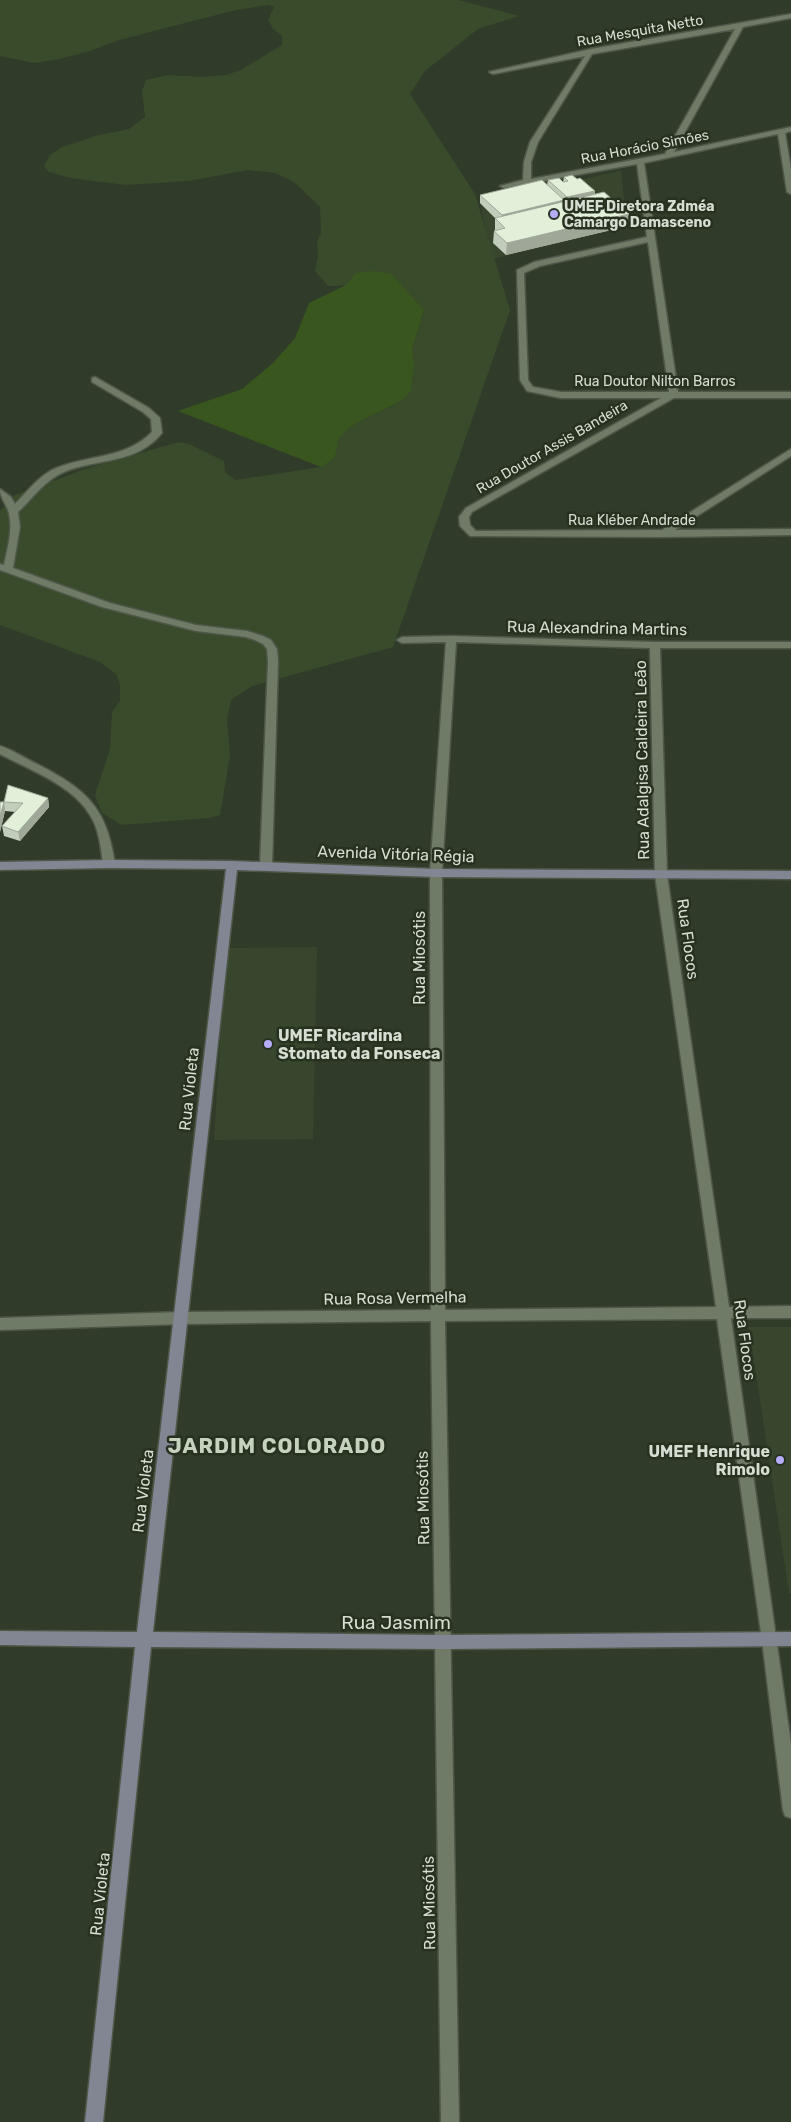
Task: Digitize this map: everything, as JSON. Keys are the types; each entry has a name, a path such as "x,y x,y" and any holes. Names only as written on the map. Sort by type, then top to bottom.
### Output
{"street":[{"name":"Rua Mesquita Netto","path":"493,72 591,51 791,16"},
{"path":"668,156 740,26"},
{"path":"527,182 526,167 528,154 591,51"},
{"name":"Rua Horácio Simões","path":"504,186 668,156 791,129"},
{"path":"781,132 791,192"},
{"path":"640,161 674,394"},
{"name":"Rua Doutor Nilton Barros","path":"651,239 537,264 520,272 524,380 530,389 561,395 791,395"},
{"path":"15,510 50,476 62,468 117,457 147,443 157,433 155,418 146,410 95,380"},
{"name":"Rua Doutor Assis Bandeira","path":"473,534 465,526 464,517 469,510 674,394"},
{"path":"662,534 791,452"},
{"path":"0,492 6,496 15,510 16,524 4,568 106,605 196,628 247,634 267,642 272,649 266,866"},
{"name":"Rua Kléber Andrade","path":"473,534 791,532"},
{"name":"Rua Alexandrina Martins","path":"402,640 451,639 655,645 791,645"},
{"name":"Rua Miosótis","path":"450,2122 438,1315 436,873 451,639"},
{"name":"Rua Adalgisa Caldeira Leão","path":"655,645 661,875"},
{"path":"0,750 71,788 96,814 106,844 109,864"},
{"name":"Avenida Vitória Régia","path":"0,866 109,864 232,865 436,873 791,875"},
{"name":"Rua Violeta","path":"94,2122 144,1640 232,865"},
{"name":"Rua Flocos","path":"661,875 770,1640 791,1810"},
{"name":"Rua Rosa Vermelha","path":"0,1324 181,1318 791,1312"},
{"name":"Rua Jasmim","path":"0,1638 443,1642 791,1639"}],"shaded area":[{"path":"0,0 459,0 519,16 478,29 425,71 410,94 475,194 510,310 393,647 252,686 231,700 227,720 230,755 220,815 209,818 122,825 102,813 95,795 110,749 112,712 120,701 120,685 116,674 100,662 0,625 0,511 15,495 88,468 179,442 189,444 224,461 225,472 235,480 321,467 344,430 361,420 393,406 413,378 412,350 424,310 409,294 355,276 346,285 328,286 315,271 318,255 317,242 321,233 320,207 294,182 275,173 248,170 189,181 126,185 70,178 49,172 44,166 50,155 62,147 99,135 129,129 145,117 142,91 146,80 167,75 203,77 226,75 241,70 282,45 282,36 273,29 268,20 274,7 268,5 236,10 119,40 90,51 34,63 0,56"},
{"name":"UMEF Diretora Zdméa Camargo Damasceno","path":"621,171 627,227 492,259 480,203"},
{"path":"373,271 391,274 424,310 412,350 414,366 411,391 393,405 362,420 344,433 337,442 338,445 334,458 321,467 178,411 242,389 273,363 295,338 309,303 346,285 356,273"},
{"name":"UMEF Ricardina Stomato da Fonseca","path":"317,947 313,1139 214,1140 226,948"},
{"name":"UMEF Henrique Rimolo","path":"749,1327 791,1327 791,1593 789,1593"}],"building":[{"path":"572,175 577,179 580,178 595,191 567,197 548,180 559,178 563,182 568,181 564,177"},
{"path":"542,180 564,200 502,215 480,195"},
{"path":"604,192 629,214 507,243 494,231 505,228 495,218"},
{"path":"8,785 48,798 18,832 2,826 23,803 4,802"},
{"path":"0,802 4,802 0,816"}],"place":[{"name":"UMEF Diretora Zdméa Camargo Damasceno","path":"554,214"},
{"name":"UMEF Ricardina Stomato da Fonseca","path":"268,1044"},
{"name":"UMEF Henrique Rimolo","path":"780,1460"}],"district":[{"name":"JARDIM COLORADO","path":"277,1445"}]}
